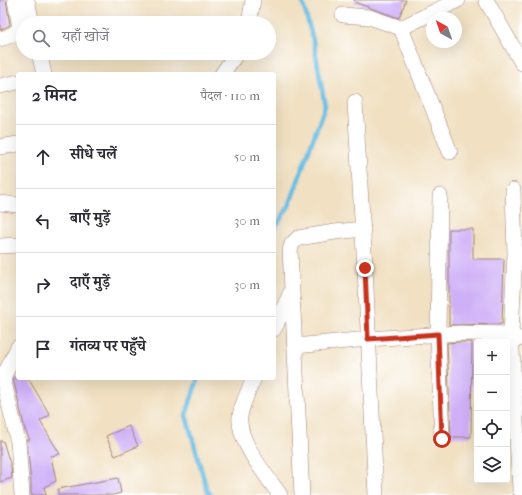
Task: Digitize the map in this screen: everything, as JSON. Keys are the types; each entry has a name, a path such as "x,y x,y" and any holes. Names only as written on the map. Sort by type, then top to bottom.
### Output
{"street":[{"path":"15,0 18,16"},
{"path":"27,0 30,16"},
{"path":"250,16 253,0"},
{"path":"343,15 369,17 401,28 458,0"},
{"path":"486,0 522,63"},
{"path":"401,28 450,152"},
{"path":"0,39 7,38 16,32"},
{"path":"41,60 44,72"},
{"path":"223,72 232,60"},
{"path":"0,86 16,82"},
{"path":"355,102 363,229 376,495"},
{"path":"0,147 16,144"},
{"path":"513,190 518,255 517,492"},
{"path":"440,196 438,334 442,439"},
{"path":"0,204 16,205"},
{"path":"302,495 290,250 292,244 298,238 363,229"},
{"path":"0,246 16,245"},
{"path":"276,325 292,290"},
{"path":"295,346 438,334 517,337"},
{"path":"16,351 4,378 18,442 22,495"},
{"path":"253,380 240,416 240,427 251,452 280,495"}],"building":[{"path":"0,0 6,0 10,25 0,30"},
{"path":"354,0 406,0 399,18 354,2"},
{"path":"449,229 473,229 473,259 504,259 502,324 449,325"},
{"path":"472,342 471,437 451,437 447,343"},
{"path":"13,378 16,378 16,380 29,380 50,415 40,421 60,454 51,456 56,481 44,487 46,495 31,495 27,440 30,440 25,430"},
{"path":"129,426 138,446 115,456 106,436"},
{"path":"0,441 3,441 11,467 12,478 0,482"},
{"path":"118,478 121,493 113,495 58,495 58,489"}],"waterway":[{"path":"276,226 289,206 325,106 314,44 302,0"},
{"path":"197,380 186,415 207,490 211,495"}],"route":[{"path":"365,268 368,339 438,334 442,439"}]}
